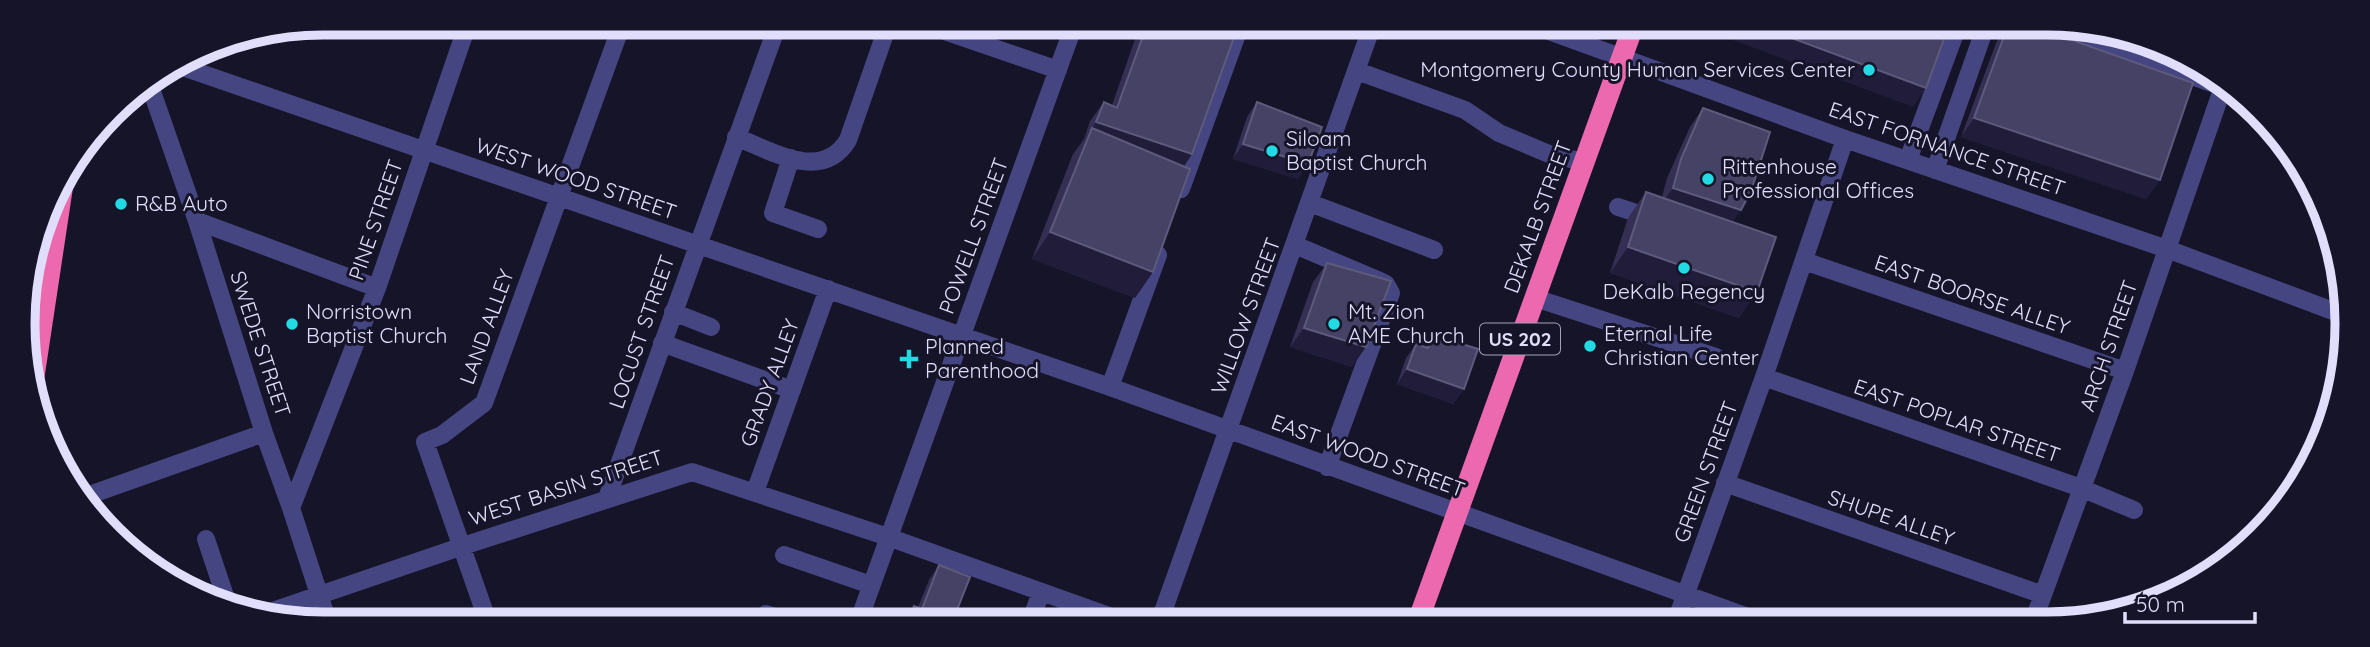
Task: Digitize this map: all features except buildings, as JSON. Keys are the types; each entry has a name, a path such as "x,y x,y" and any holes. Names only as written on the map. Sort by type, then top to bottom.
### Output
{"highway":[{"name":"DEKALB STREET","path":"1421,612 1630,35"},
{"path":"36,346 59,210"}],"street":[{"name":"PINE STREET","path":"291,508 377,288 463,35"},
{"name":"LAND ALLEY","path":"485,612 425,442 442,435 484,403 618,35"},
{"name":"LOCUST STREET","path":"607,498 774,35"},
{"path":"736,137 791,158 817,163 831,159 842,151 848,140 884,35"},
{"path":"970,35 1058,70"},
{"name":"POWELL STREET","path":"862,612 1070,35"},
{"path":"1175,206 1237,35"},
{"name":"WILLOW STREET","path":"1163,612 1369,35"},
{"name":"EAST FORNANCE STREET","path":"1561,35 1845,139 2167,249 2334,311"},
{"path":"1908,160 1954,35"},
{"path":"1935,170 1983,35"},
{"path":"2081,37 2192,74"},
{"name":"WEST WOOD STREET","path":"188,69 961,336"},
{"path":"1357,71 1465,110 1499,133 1549,154 1584,162"},
{"name":"SWEDE STREET","path":"152,92 325,612"},
{"name":"ARCH STREET","path":"2037,612 2126,371 2220,94"},
{"name":"GREEN STREET","path":"1679,612 1764,377 1845,139"},
{"path":"791,158 773,213 818,229"},
{"path":"1310,203 1434,250"},
{"path":"1618,207 1669,224"},
{"path":"197,221 377,288"},
{"path":"1111,387 1161,245"},
{"path":"1295,245 1386,284 1391,293 1327,467"},
{"name":"EAST BOORSE ALLEY","path":"1804,261 2126,371"},
{"name":"GRADY ALLEY","path":"755,492 828,289"},
{"path":"1535,298 1716,357"},
{"path":"673,312 711,327"},
{"name":"EAST WOOD STREET","path":"961,336 1111,387 1734,612"},
{"path":"662,343 792,390"},
{"name":"EAST POPLAR STREET","path":"1764,377 2081,488 2134,510"},
{"path":"92,494 264,433"},
{"name":"WEST BASIN STREET","path":"279,608 463,545 692,472 888,537 1097,612"},
{"name":"SHUPE ALLEY","path":"1725,483 2043,595"},
{"path":"206,539 225,595"},
{"path":"784,555 871,585"},
{"path":"1034,612 1041,592"}],"place":[{"name":"Montgomery County Human Services Center","path":"1869,70"},
{"name":"Siloam Baptist Church","path":"1272,151"},
{"name":"Rittenhouse Professional Offices","path":"1708,179"},
{"name":"R&B Auto","path":"121,204"},
{"name":"DeKalb Regency","path":"1684,268"},
{"name":"Norristown Baptist Church","path":"292,324"},
{"name":"Mt. Zion AME Church","path":"1334,324"},
{"name":"Eternal Life Christian Center","path":"1590,346"},
{"name":"Planned Parenthood","path":"909,359"}]}
